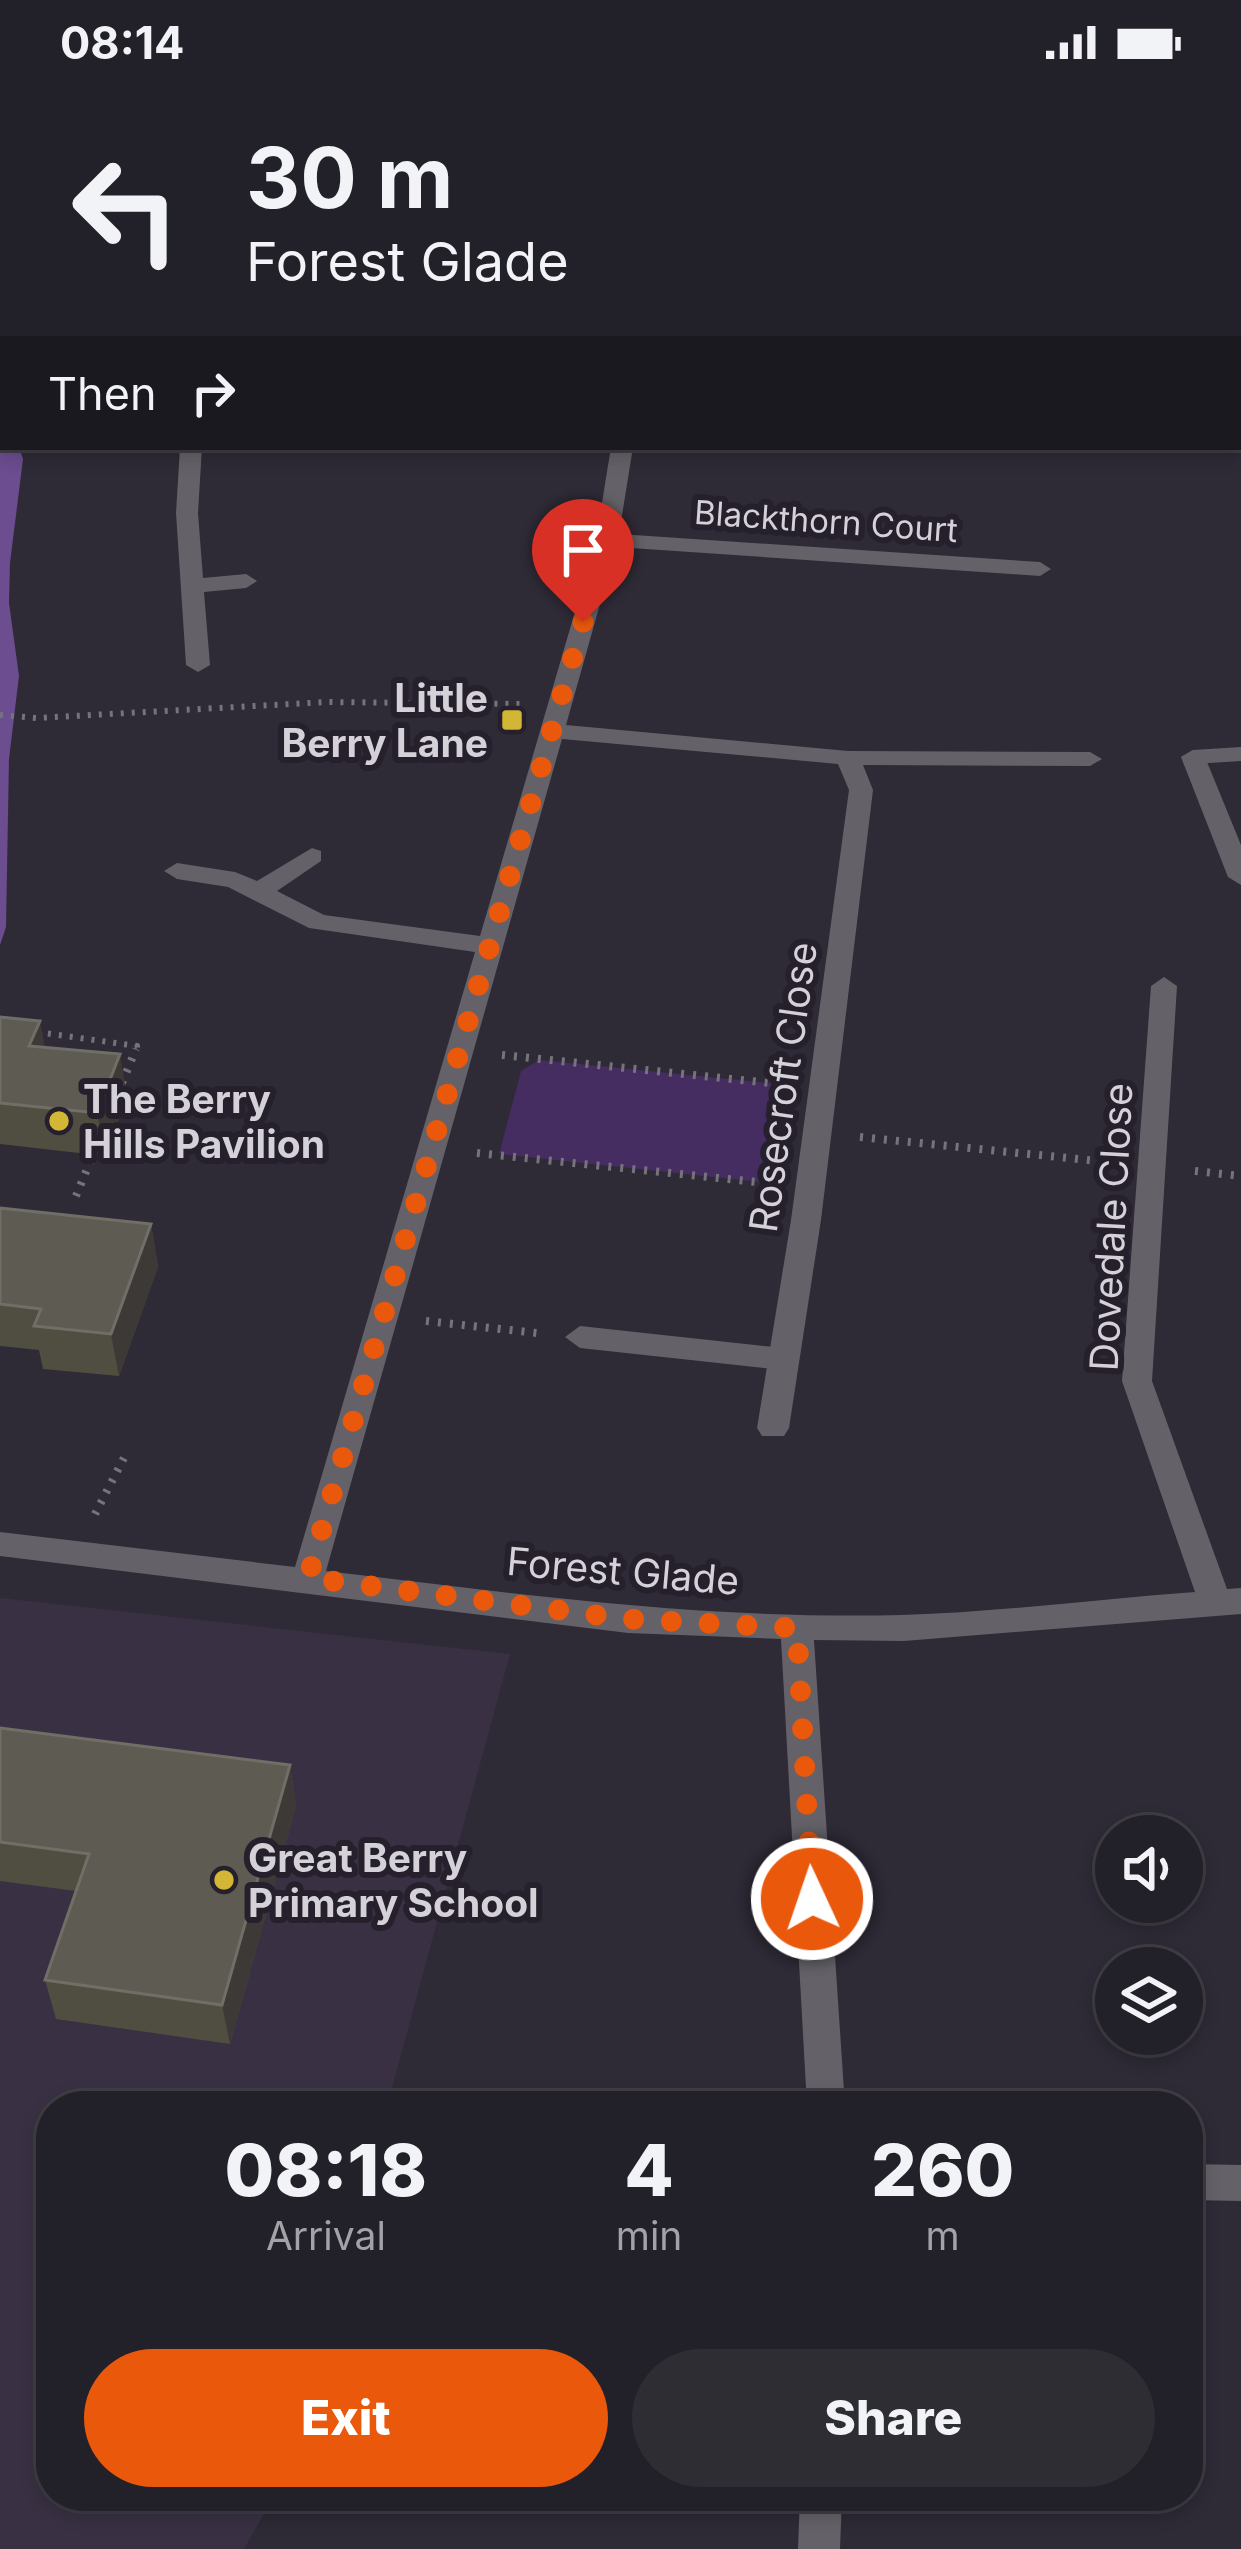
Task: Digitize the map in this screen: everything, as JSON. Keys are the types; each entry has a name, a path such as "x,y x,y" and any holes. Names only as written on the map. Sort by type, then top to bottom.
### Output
{"street":[{"path":"191,450 188,513 198,665"},
{"path":"308,1578 607,540 622,450"},
{"name":"Blackthorn Court","path":"607,540 1040,569"},
{"path":"193,586 246,580"},
{"path":"555,718 848,758 1090,759"},
{"path":"1241,754 1193,757 1241,877"},
{"name":"Rosecroft Close","path":"772,1428 810,1186 862,790 848,758"},
{"path":"260,891 312,856"},
{"path":"177,871 212,874 260,891 318,922 488,945"},
{"name":"Dovedale Close","path":"1164,986 1137,1381 1229,1602"},
{"path":"580,1337 782,1359"},
{"name":"Forest Glade","path":"0,1544 628,1619 797,1628 904,1628 1229,1602"},
{"path":"797,1628 825,2091"},
{"path":"1203,2182 1241,2183"},
{"path":"819,2549 820,2511"}],"path":[{"path":"0,715 37,718 327,702 555,718"},
{"path":"23,1030 137,1046 113,1103"},
{"path":"497,1055 823,1086"},
{"path":"817,1133 1153,1167"},
{"path":"76,1196 98,1140"},
{"path":"429,1148 810,1186"},
{"path":"381,1316 580,1337"},
{"path":"74,1512 95,1515 125,1456"}],"shaded area":[{"path":"0,450 20,450 23,459 9,603 19,676 9,759 6,927 0,945"},
{"path":"539,1060 778,1084 760,1182 499,1154 521,1071"},
{"name":"Great Berry Primary School","path":"0,1598 510,1654 391,2091 36,2091 36,2511 266,2511 244,2549 0,2549"}],"building":[{"path":"0,1017 40,1021 29,1046 120,1054 97,1113 0,1103"},
{"path":"0,1208 151,1224 111,1334 34,1326 41,1309 0,1304"},
{"path":"0,1728 290,1765 222,2005 45,1980 89,1854 0,1842"}],"place":[{"name":"Little Berry Lane","path":"512,720"},
{"name":"The Berry Hills Pavilion","path":"59,1121"},
{"name":"Great Berry Primary School","path":"224,1880"}],"route":[{"path":"583,622 308,1578 628,1619 797,1628 812,1899"}]}
